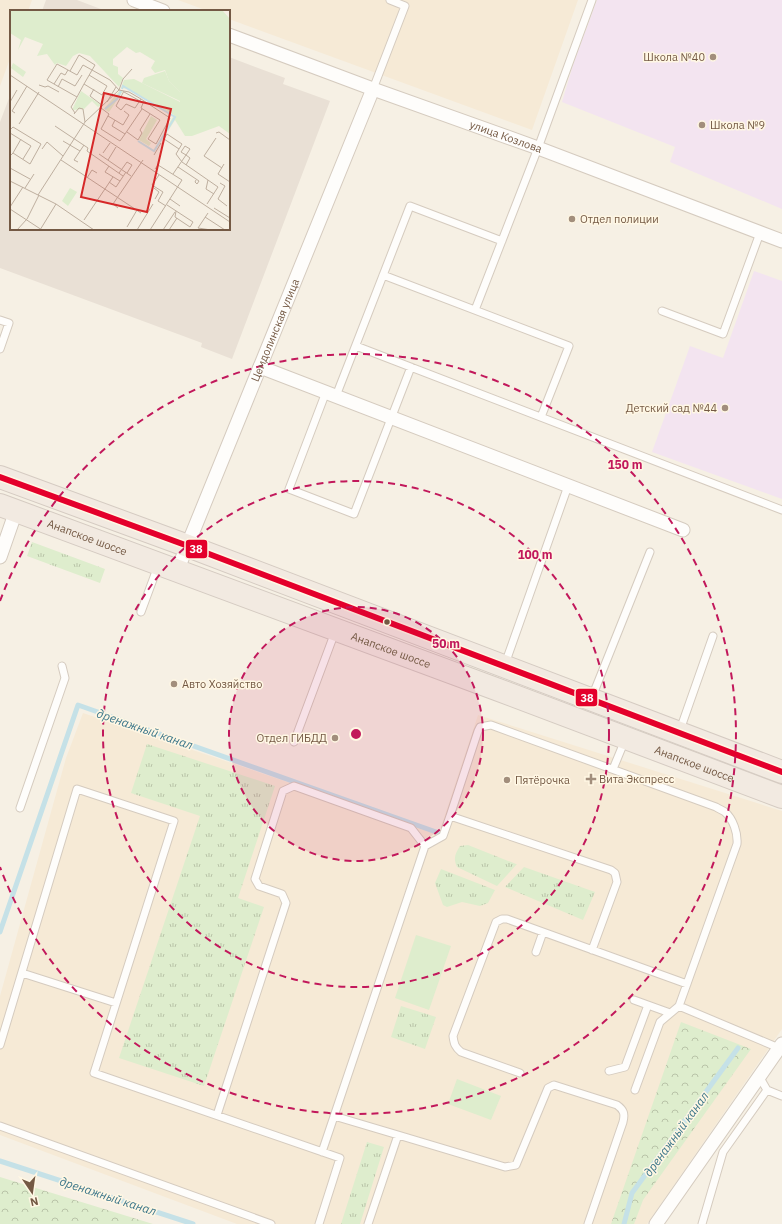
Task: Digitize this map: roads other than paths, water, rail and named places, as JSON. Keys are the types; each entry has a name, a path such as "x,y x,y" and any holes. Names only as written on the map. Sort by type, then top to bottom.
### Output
{"highway":[{"path":"0,477 188,546 782,772"},
{"name":"Анапское шоссе","path":"8,508 782,797"}],"street":[{"path":"134,0 160,10"},
{"name":"улица Козлова","path":"230,35 373,89 538,148 782,241"},
{"name":"Цемдолинская улица","path":"168,568 188,546 373,89"},
{"path":"260,367 683,530"},
{"path":"0,557 8,508"},
{"path":"656,1224 758,1076 781,1046"}],"lane":[{"path":"373,89 405,6 390,0"},
{"path":"475,310 538,148 592,0"},
{"path":"411,367 354,514 289,489 331,394 356,346 410,206 502,242"},
{"path":"662,311 723,334 760,233"},
{"path":"383,275 569,346 541,417"},
{"path":"0,320 9,323 0,349"},
{"path":"356,346 782,510"},
{"path":"504,666 568,486"},
{"path":"592,699 650,552"},
{"path":"141,612 168,568"},
{"path":"294,742 336,630"},
{"path":"679,732 713,636"},
{"path":"20,808 65,678 62,666"},
{"path":"322,1152 425,846 443,836 478,731 480,727 486,725 491,725 716,807 724,812 736,830 738,837 737,844 679,1006 660,1022 635,1090"},
{"path":"613,769 625,738"},
{"path":"217,1115 286,903 282,894 258,886 255,879 284,791 294,786 411,828 425,846"},
{"path":"0,1045 77,789 174,821 94,1073 340,1158 319,1224"},
{"path":"450,816 611,870 615,873 617,882 592,950"},
{"path":"520,1074 461,1052 455,1047 453,1036 493,926 496,922 502,919 507,919 687,984"},
{"path":"536,952 543,932"},
{"path":"22,973 116,1002"},
{"path":"634,1000 670,1013"},
{"path":"609,1071 625,1067 648,1005"},
{"path":"679,1006 781,1046"},
{"path":"758,1076 767,1090 782,1096"},
{"path":"334,1116 505,1167 516,1165 548,1088 551,1086 558,1085 617,1105 622,1109 625,1116 624,1122 588,1224"},
{"path":"702,1224 723,1152 767,1090"},
{"path":"0,1126 272,1224"},
{"path":"368,1224 398,1135"}],"waterway":[{"name":"дренажный канал","path":"0,932 78,705 439,833"},
{"name":"дренажный канал","path":"624,1224 632,1193 738,1048"},
{"name":"дренажный канал","path":"0,1161 193,1224"}],"place":[{"name":"Школа №40","path":"713,57"},
{"name":"Школа №9","path":"702,125"},
{"name":"Отдел полиции","path":"572,219"},
{"name":"Детский сад №44","path":"725,408"},
{"name":"Авто Хозяйство","path":"174,684"},
{"name":"Отдел ГИБДД","path":"335,738"},
{"name":"Вита Экспресс","path":"591,779"},
{"name":"Пятёрочка","path":"507,780"}]}
